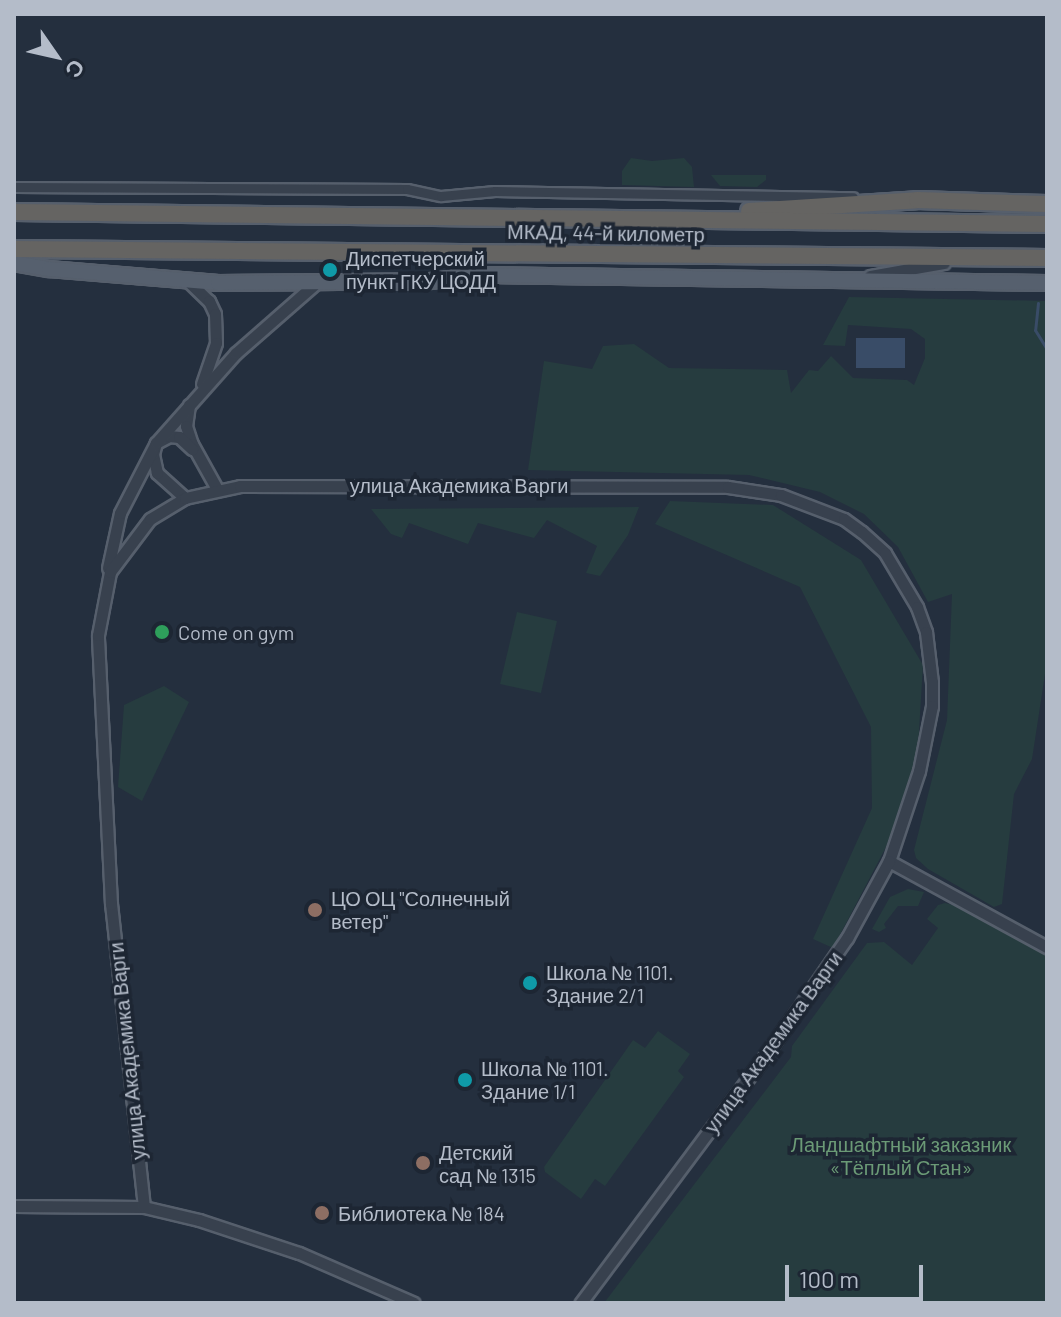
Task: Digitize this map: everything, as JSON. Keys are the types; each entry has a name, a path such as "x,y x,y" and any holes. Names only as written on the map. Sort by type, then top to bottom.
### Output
{"highway":[{"path":"678,219 783,207 917,200 1047,204"},
{"name":"МКАД, 44-й километр","path":"14,212 1047,224"},
{"name":"МКАД, 44-й километр","path":"14,249 1047,258"}],"main road":[{"path":"14,263 188,281 430,281 488,275 1047,283"}],"street":[{"path":"14,187 407,189 441,196 495,191 783,194 917,200"},
{"path":"850,280 974,257"},
{"path":"188,281 209,301 216,329 212,360 190,401 186,426 199,458 217,489"},
{"path":"104,592 120,513 156,443 190,401 266,324 318,282"},
{"path":"156,443 169,436 179,437 199,458"},
{"path":"156,443 153,465 157,473 185,498"},
{"name":"улица Академика Варги","path":"144,1207 107,843 98,635 104,592 120,555 150,519 185,498 217,489 336,485 728,487 781,495 844,519 885,553 904,581 926,630 931,659 932,706 927,740 889,861 847,938 813,989 581,1303"},
{"path":"889,861 1047,947"},
{"path":"14,1206 144,1207 274,1243 414,1303"}],"green space":[{"path":"631,158 652,161 684,158 692,167 694,187 622,185 622,171"},
{"path":"711,175 766,175 766,180 757,187 720,186"},
{"path":"849,297 1047,301 1047,661 1032,759 1014,794 1002,904 994,907 928,869 916,858 914,850 947,720 952,594 928,602 898,547 864,514 820,492 749,475 528,470 544,361 592,369 603,346 634,344 669,368 787,370 791,393 809,370 818,371 831,356 853,378 907,380 914,385 925,358 925,339 911,329 848,325 845,346 823,345"},
{"path":"670,501 773,505 861,560 923,665 918,748 896,828 833,948 813,939 872,808 871,727 800,587 655,524"},
{"path":"639,507 628,535 600,576 586,573 597,546 547,520 534,538 478,523 468,544 409,523 402,538 391,534 371,509"},
{"path":"517,612 557,621 541,693 500,684"},
{"path":"164,686 189,702 142,801 118,787 124,705"},
{"path":"908,889 924,892 918,906 898,906 884,924 886,928 879,932 872,929 890,897"},
{"name":"Ландшафтный заказник «Тёплый Стан»","path":"945,903 961,907 1047,953 1047,1303 604,1303 791,1057 792,1046 867,943 884,942 912,965 938,928 927,919 938,905"},
{"path":"658,1031 690,1054 678,1071 684,1077 605,1186 595,1179 581,1199 545,1172 544,1167 633,1040 645,1048"}],"water":[{"path":"856,338 905,338 905,368 856,368"}],"waterway":[{"path":"1038,303 1035,330 1047,349"},
{"path":"1046,396 1047,389"}],"place":[{"name":"Диспетчерский пункт ГКУ ЦОДД","path":"330,270"},
{"name":"Come on gym","path":"162,632"},
{"name":"ЦО ОЦ \"Солнечный ветер\"","path":"315,910"},
{"name":"Школа № 1101. Здание 2/1","path":"530,983"},
{"name":"Школа № 1101. Здание 1/1","path":"465,1080"},
{"name":"Детский сад № 1315","path":"423,1163"},
{"name":"Библиотека № 184","path":"322,1213"}]}
